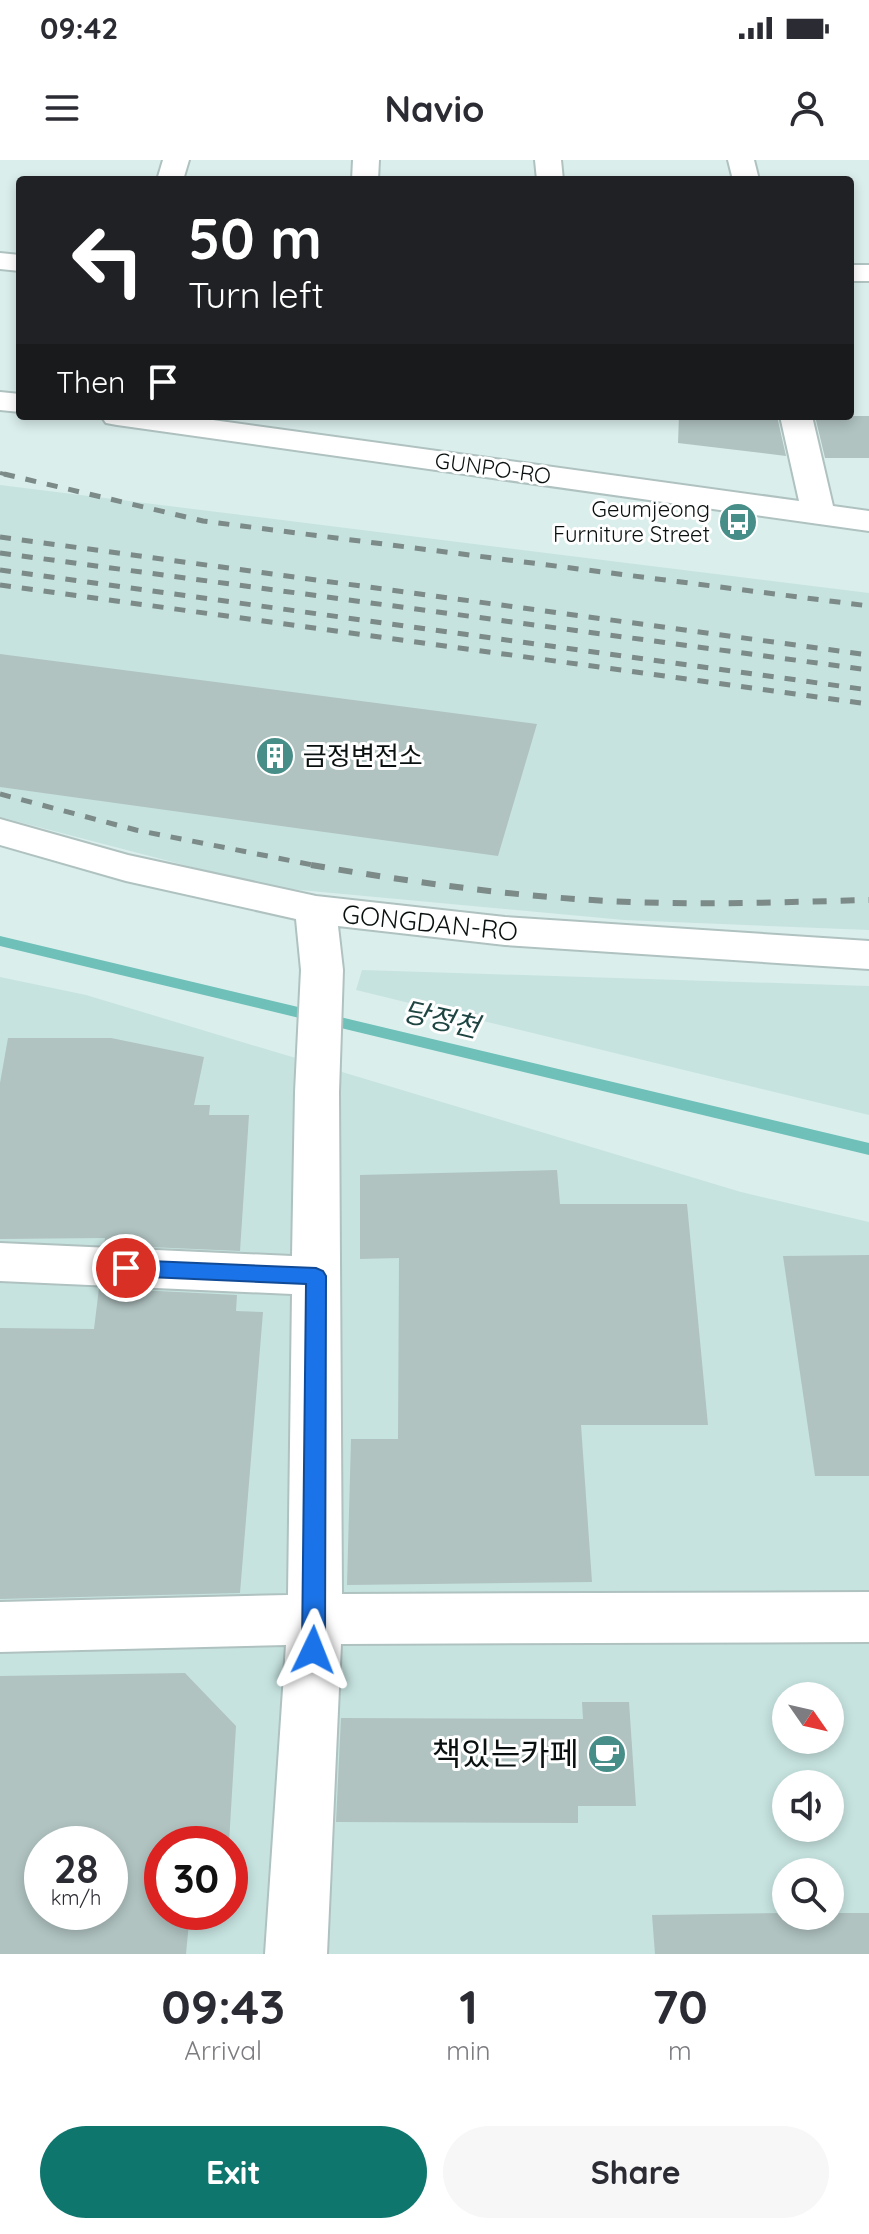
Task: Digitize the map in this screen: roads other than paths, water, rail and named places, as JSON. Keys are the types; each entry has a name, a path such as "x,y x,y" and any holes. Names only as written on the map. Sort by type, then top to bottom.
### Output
{"street":[{"name":"GUNPO-RO","path":"146,420 869,521"},
{"path":"797,420 818,514"},
{"name":"GONGDAN-RO","path":"0,832 126,868 316,910 536,934 869,955"},
{"path":"296,1954 315,1619 317,1092 322,970 316,910"},
{"path":"0,1262 316,1276"},
{"path":"0,1627 315,1619 869,1617"}],"waterway":[{"name":"당정천","path":"0,941 869,1149"}],"railway":[{"path":"0,473 4,474"},
{"path":"4,474 203,521 869,606"},
{"path":"4,474 12,476"},
{"path":"0,537 869,655"},
{"path":"0,553 869,670"},
{"path":"0,570 869,690"},
{"path":"0,585 869,704"},
{"path":"0,794 136,830 322,867"},
{"path":"311,865 322,867"},
{"path":"322,867 471,889 591,900 691,903 869,900"}],"place":[{"name":"Geumjeong Furniture Street","path":"738,522"},
{"name":"금정변전소","path":"275,756"},
{"name":"책있는카페","path":"607,1754"}]}
